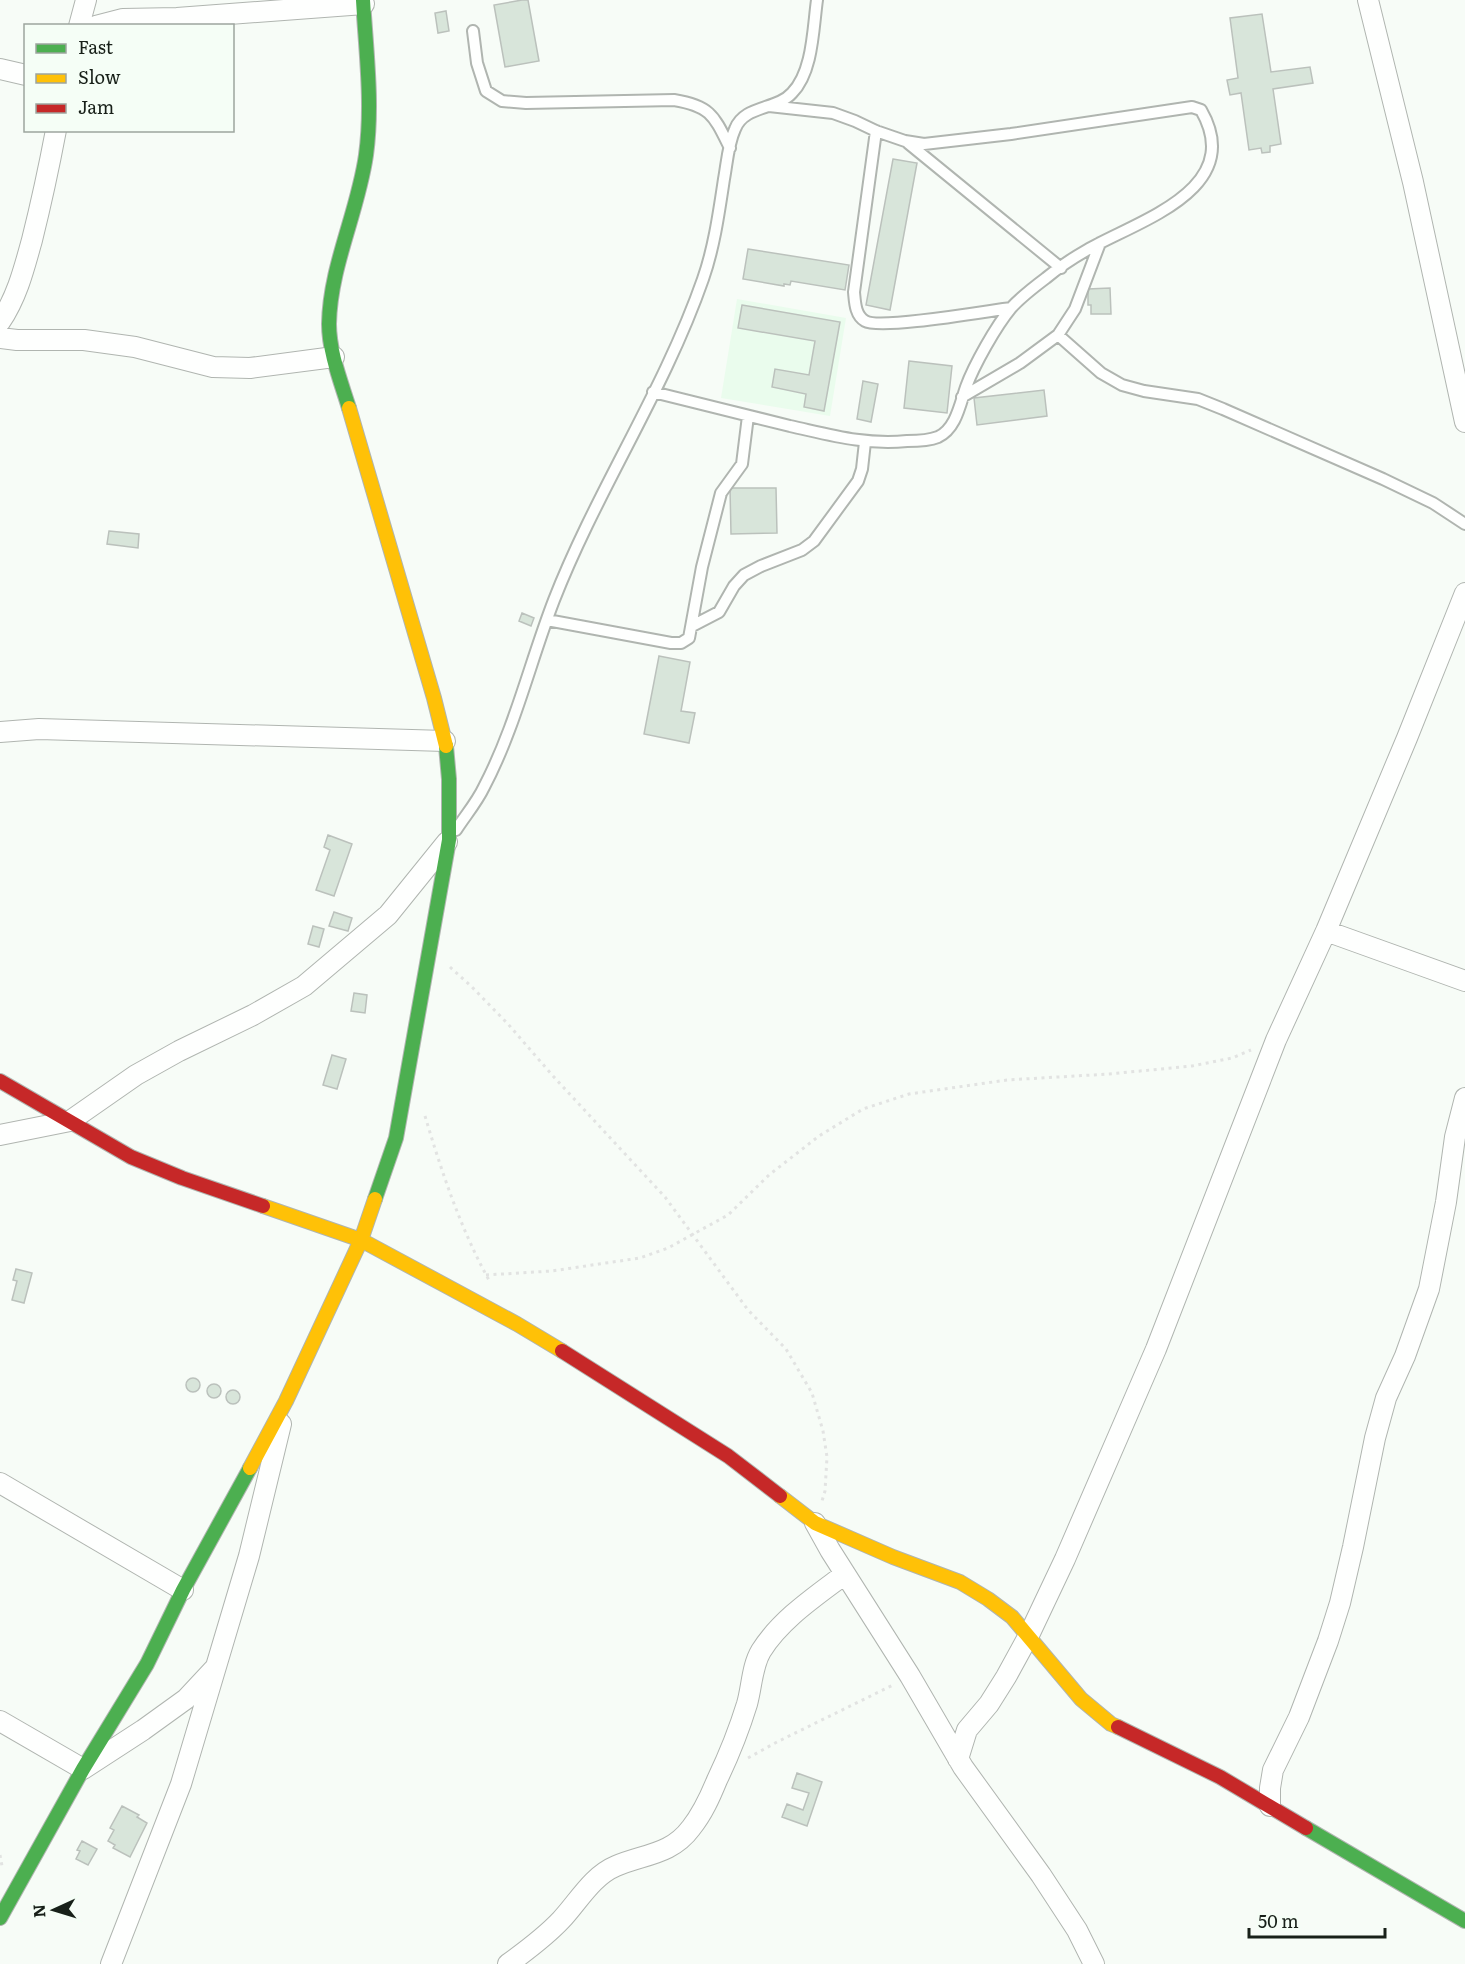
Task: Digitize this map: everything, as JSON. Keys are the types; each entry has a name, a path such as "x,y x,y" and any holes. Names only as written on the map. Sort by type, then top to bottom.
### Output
{"street":[{"path":"80,24 86,0"},
{"path":"1368,0 1413,182 1465,422"},
{"path":"0,1918 83,1769 147,1664 183,1590 286,1401 361,1240 396,1138 449,840 449,779 445,741 381,513 334,357 329,326 332,294 339,260 360,188 368,131 363,2 177,18 123,20 105,24"},
{"path":"0,69 24,75"},
{"path":"3,312 21,281 56,132"},
{"path":"0,338 84,340 135,347 213,367 250,368 334,357"},
{"path":"958,1759 968,1730 989,1704 1029,1635 1065,1559 1156,1349 1276,1040 1326,931 1465,593"},
{"path":"0,732 39,729 445,741"},
{"path":"0,1135 70,1121 136,1074 254,1015 304,986 388,915 449,840"},
{"path":"1326,931 1465,981"},
{"path":"0,1081 131,1157 182,1178 361,1240 455,1290 598,1372 728,1456 815,1523 893,1557 960,1582 988,1599 1012,1617 1081,1699 1111,1724 1220,1778 1465,1921"},
{"path":"1270,1806 1273,1770 1299,1717 1340,1603 1375,1438 1386,1398 1406,1356 1429,1289 1446,1202 1455,1137 1465,1098"},
{"path":"111,1964 181,1784 218,1665 249,1556 286,1401"},
{"path":"0,1483 183,1590"},
{"path":"815,1523 910,1676 958,1759 1071,1920 1094,1964"},
{"path":"508,1964 560,1921 595,1882 614,1867 669,1849 690,1830 703,1812 732,1749 747,1702 754,1668 761,1651 801,1608 845,1574"},
{"path":"83,1769 186,1699 218,1665"},
{"path":"0,1721 83,1769"}],"lane":[{"path":"449,840 484,789 525,687 554,600 594,512 685,327 704,276 735,127 754,110 769,106 791,95 797,87 805,69 813,36 817,0"},
{"path":"473,31 477,63 486,91 502,101 526,103 674,100 696,104 709,113 729,148"},
{"path":"653,392 837,438 865,442 897,442 925,440 939,436 950,429 968,382 990,340 1011,308 1086,250 1170,208 1204,176 1212,150 1208,123 1201,110 1192,107 1011,134 924,144 905,141 833,113 769,106"},
{"path":"876,131 854,292 857,311 863,320 872,324 899,323 1011,308"},
{"path":"905,141 1061,268"},
{"path":"962,398 1020,363 1058,335 1075,309 1100,243"},
{"path":"1058,335 1101,373 1122,385 1144,391 1198,399 1223,409 1383,479 1433,503 1465,524"},
{"path":"547,620 671,643 681,643 689,638 702,567 722,493 742,464 748,416"},
{"path":"692,626 719,612 734,586 744,575 802,550 814,541 858,481 862,469 865,442"}],"path":[{"path":"429,950 472,987 508,1024 665,1197 748,1310 786,1349 812,1393 823,1431 827,1457 825,1491 815,1523"},
{"path":"486,1275 552,1271 640,1258 668,1248 728,1215 769,1175 819,1136 863,1109 909,1094 1007,1080 1192,1066 1232,1058 1276,1040"},
{"path":"422,1108 443,1177 491,1284"},
{"path":"719,1776 777,1742 856,1705 910,1676"}],"shaded area":[{"path":"737,299 846,318 830,416 721,398"}],"building":[{"path":"528,0 539,61 505,67 494,5"},
{"path":"446,11 449,31 438,33 435,13"},
{"path":"1262,14 1271,72 1310,67 1313,83 1273,89 1281,144 1270,146 1270,152 1262,153 1261,148 1249,150 1241,93 1230,95 1227,80 1238,78 1230,18"},
{"path":"893,159 917,163 890,310 866,305"},
{"path":"748,249 849,265 845,290 791,281 790,285 784,284 784,286 743,279"},
{"path":"1110,288 1111,314 1091,314 1091,305 1088,305 1088,289"},
{"path":"742,305 840,322 824,411 804,407 806,394 772,387 775,369 809,375 815,341 738,328"},
{"path":"909,361 952,366 947,413 904,408"},
{"path":"863,381 878,384 871,422 857,419"},
{"path":"1044,390 1047,416 977,425 974,398"},
{"path":"730,488 776,488 777,533 731,534"},
{"path":"109,531 139,534 138,548 107,544"},
{"path":"522,613 534,618 531,626 519,621"},
{"path":"659,656 690,662 681,711 695,713 689,743 644,734"},
{"path":"328,835 352,844 334,896 316,890 330,850 324,847"},
{"path":"334,912 352,918 348,931 329,926"},
{"path":"313,926 324,929 319,947 308,944"},
{"path":"354,993 367,995 365,1013 351,1011"},
{"path":"332,1055 346,1059 337,1089 323,1085"},
{"path":"16,1269 32,1273 24,1303 12,1300 17,1281 13,1280"},
{"path":"193,1378 198,1380 200,1385 198,1390 193,1392 188,1390 186,1385 188,1380"},
{"path":"211,1384 217,1384 221,1391 217,1398 211,1398 207,1394 207,1388"},
{"path":"230,1390 236,1390 240,1397 236,1404 230,1404 226,1400 226,1394"},
{"path":"797,1773 822,1782 807,1826 782,1817 787,1804 803,1810 809,1793 792,1788"},
{"path":"122,1806 139,1815 137,1817 147,1823 130,1857 113,1848 115,1845 108,1841 114,1830 110,1828"},
{"path":"82,1841 97,1849 88,1865 76,1859 80,1851 77,1850"}],"traffic: fast":[{"path":"349,408 333,356 329,324 334,281 362,176 368,136 369,97 363,0"},
{"path":"375,1199 396,1138 449,840 449,779 446,746"},
{"path":"0,1918 83,1769 147,1664 183,1590 250,1468"},
{"path":"1306,1828 1465,1921"}],"traffic: slow":[{"path":"349,408 446,746"},
{"path":"250,1468 286,1401 361,1240 375,1199"},
{"path":"263,1206 361,1240 517,1324 562,1351"},
{"path":"780,1496 815,1523 893,1557 960,1582 988,1599 1012,1617 1081,1699 1111,1724 1118,1727"}],"traffic: jam":[{"path":"0,1081 131,1157 182,1178 263,1206"},
{"path":"562,1351 728,1456 780,1496"},
{"path":"1118,1727 1220,1777 1306,1828"}]}
